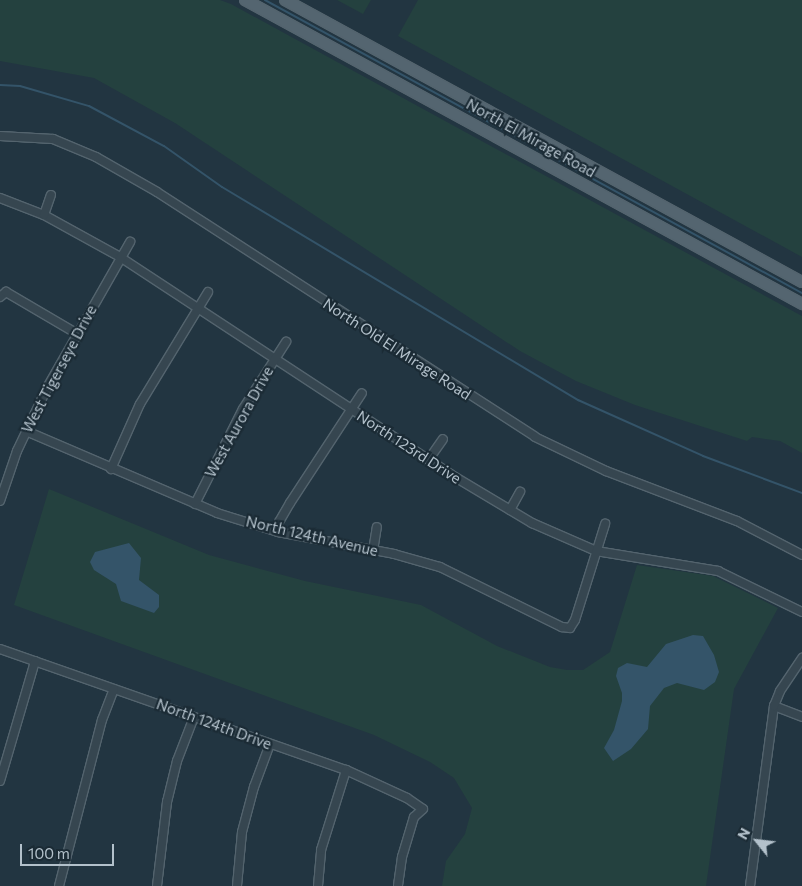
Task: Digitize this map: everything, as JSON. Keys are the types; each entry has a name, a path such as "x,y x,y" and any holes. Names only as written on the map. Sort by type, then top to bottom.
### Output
{"main road":[{"name":"North El Mirage Road","path":"244,0 802,304"},
{"name":"North El Mirage Road","path":"285,0 802,282"}],"street":[{"name":"North Old El Mirage Road","path":"0,136 53,139 96,157 166,197 535,437 606,471 726,516 802,555"},
{"path":"44,215 51,195"},
{"name":"North 123rd Drive","path":"0,198 44,215 120,257 274,359 510,510 596,551 718,571 802,612"},
{"name":"West Tigerseye Drive","path":"0,501 26,431 76,332 130,242"},
{"path":"111,469 140,404 196,308 208,292"},
{"path":"3,295 76,332"},
{"name":"West Aurora Drive","path":"195,504 231,430 286,342"},
{"path":"278,532 279,522 362,393"},
{"name":"North 124th Avenue","path":"26,431 195,504 278,532 372,550 440,567 535,616 570,628 596,551"},
{"path":"430,459 443,439"},
{"path":"510,510 520,492"},
{"path":"596,551 605,524"},
{"path":"372,550 377,527"},
{"name":"North 124th Drive","path":"0,649 346,770 423,809 414,817 402,857 398,886"},
{"path":"750,886 774,706 780,691 802,658"},
{"path":"0,781 35,661"},
{"path":"59,886 102,720 114,689"},
{"path":"774,706 802,717"},
{"path":"157,886 167,802 177,762 194,717"},
{"path":"237,886 242,832 254,787 270,744"},
{"path":"318,886 321,850 346,770"}],"green space":[{"path":"0,0 220,0 231,4 802,316 802,453 780,441 752,437 747,441 635,405 576,381 520,351 175,123 94,78 0,61"},
{"path":"337,0 371,0 363,14"},
{"path":"418,0 802,0 802,257 398,36"},
{"path":"49,489 209,555 305,581 421,605 497,646 550,667 567,670 583,670 610,652 637,565 713,576 778,608 734,689 706,886 442,886 446,861 465,834 472,808 454,778 430,762 374,735 14,605"}],"water":[{"path":"129,543 141,558 139,580 159,595 159,607 154,613 121,601 116,584 94,570 90,562 95,552"},
{"path":"693,635 703,636 714,655 719,672 715,682 704,690 677,683 664,688 650,706 648,729 631,749 613,761 604,748 614,730 622,701 622,693 616,676 618,668 627,663 647,667 666,644"}],"waterway":[{"path":"265,0 802,293"},
{"path":"0,85 20,86 89,106 164,146 222,187 578,400 703,456 802,493"}]}
